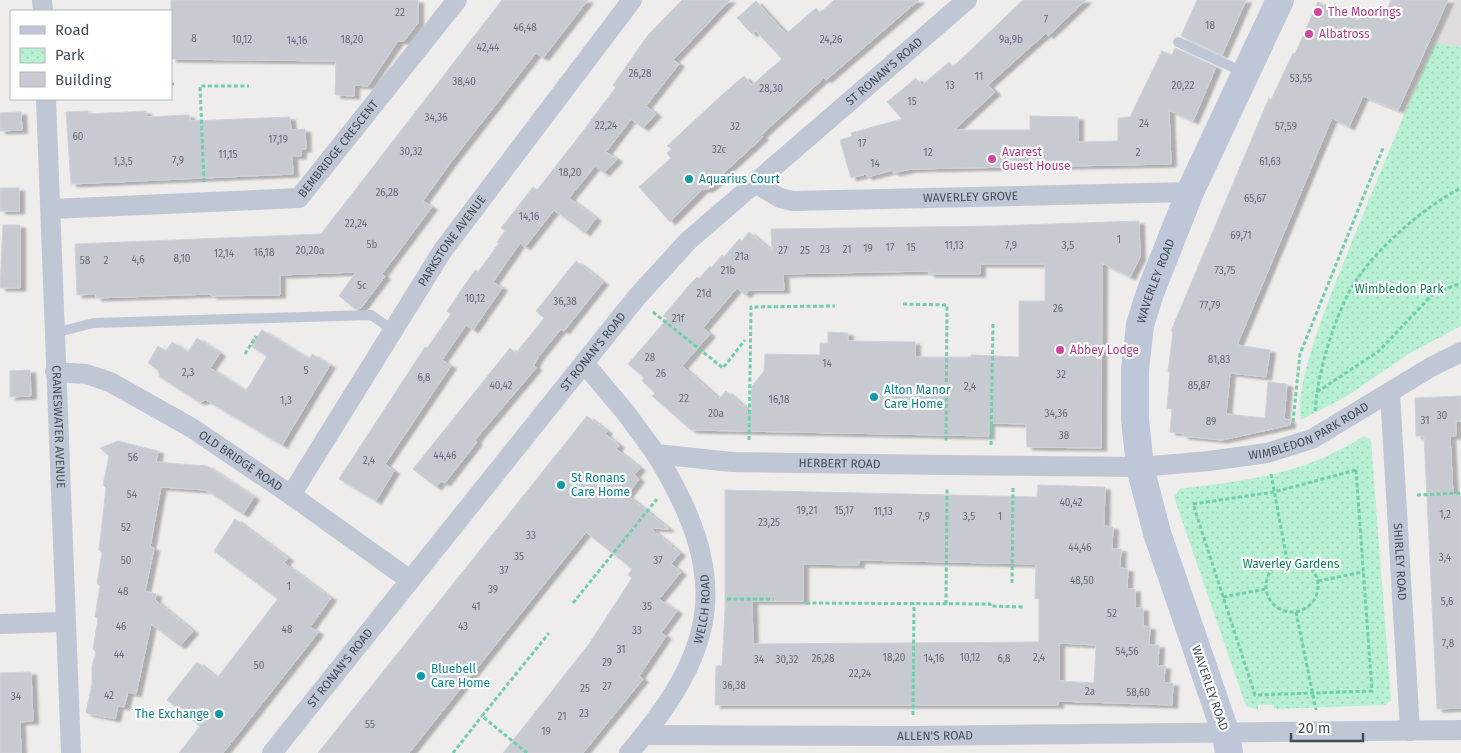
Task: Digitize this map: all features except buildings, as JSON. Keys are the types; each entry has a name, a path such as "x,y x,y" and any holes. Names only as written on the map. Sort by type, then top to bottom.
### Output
{"main road":[{"name":"WAVERLEY ROAD","path":"1228,743 1157,533 1140,467 1135,419 1135,370 1140,325 1150,293 1190,192 1280,0"}],"street":[{"name":"BEMBRIDGE CRESCENT","path":"51,209 299,198 457,0"},
{"name":"PARKSTONE AVENUE","path":"291,495 443,250 632,0"},
{"name":"ST RONAN'S ROAD","path":"272,753 636,298 688,241 967,0"},
{"name":"CRANESWATER AVENUE","path":"46,100 71,753"},
{"name":"WAVERLEY GROVE","path":"755,183 780,198 794,201 1190,192"},
{"name":"WIMBLEDON PARK ROAD","path":"1140,467 1209,461 1267,453 1290,447 1312,439 1431,367 1461,352"},
{"path":"584,363 626,413 656,454"},
{"name":"OLD BRIDGE ROAD","path":"55,372 86,374 110,382 192,428 291,495 410,580"},
{"name":"SHIRLEY ROAD","path":"1390,393 1410,731"},
{"name":"HERBERT ROAD","path":"656,454 748,462 1140,467"},
{"name":"WELCH ROAD","path":"629,753 672,696 692,660 704,619 707,599 705,573 698,542 687,510 656,454"},
{"path":"0,624 65,622"},
{"name":"ALLEN'S ROAD","path":"644,735 913,736 1228,743 1320,732 1461,730"}],"lane":[{"path":"1178,42 1246,74"},
{"path":"54,333 94,324 371,315 394,330"}],"path":[{"path":"204,202 200,86 249,86"},
{"path":"1290,447 1300,354 1383,148"},
{"path":"1312,439 1317,392 1324,353 1349,293 1372,262 1398,233 1442,197 1461,188"},
{"path":"1317,392 1380,351 1433,294 1461,283"},
{"path":"636,298 723,368 745,340"},
{"path":"903,304 947,305 946,604"},
{"path":"748,462 751,307 834,306"},
{"path":"991,466 993,324"},
{"path":"1267,453 1287,560"},
{"path":"1012,584 1013,466"},
{"path":"1356,470 1372,691 1255,696 1193,504 1274,492 1356,470"},
{"path":"573,603 672,480"},
{"path":"1396,496 1461,493"},
{"path":"1287,560 1307,564 1318,581 1317,594 1309,606 1296,612 1282,611 1275,607 1269,600 1265,589 1265,582 1270,570 1287,560"},
{"path":"1318,581 1363,572"},
{"path":"1223,597 1265,589"},
{"path":"707,599 774,599"},
{"path":"806,603 946,604 1022,607"},
{"path":"913,736 914,604"},
{"path":"1296,612 1320,732"},
{"path":"453,753 549,632"},
{"path":"482,716 527,753"}],"shaded area":[{"path":"1454,0 1461,0 1461,47 1435,43"}],"green space":[{"name":"Wimbledon Park","path":"1435,43 1461,47 1461,326 1410,353 1347,396 1301,420 1300,402 1304,380 1318,329 1403,116"},
{"name":"Waverley Gardens","path":"1364,436 1371,441 1391,700 1385,705 1274,709 1274,705 1258,705 1258,710 1246,706 1174,497 1180,489 1253,478 1297,468 1319,460"}],"place":[{"name":"The Moorings","path":"1318,12"},
{"name":"Albatross","path":"1309,34"},
{"name":"Avarest Guest House","path":"992,159"},
{"name":"Aquarius Court","path":"689,179"},
{"name":"Abbey Lodge","path":"1060,350"},
{"name":"Alton Manor Care Home","path":"874,397"},
{"name":"St Ronans Care Home","path":"561,485"},
{"name":"Bluebell Care Home","path":"421,676"},
{"name":"The Exchange","path":"219,714"}]}
